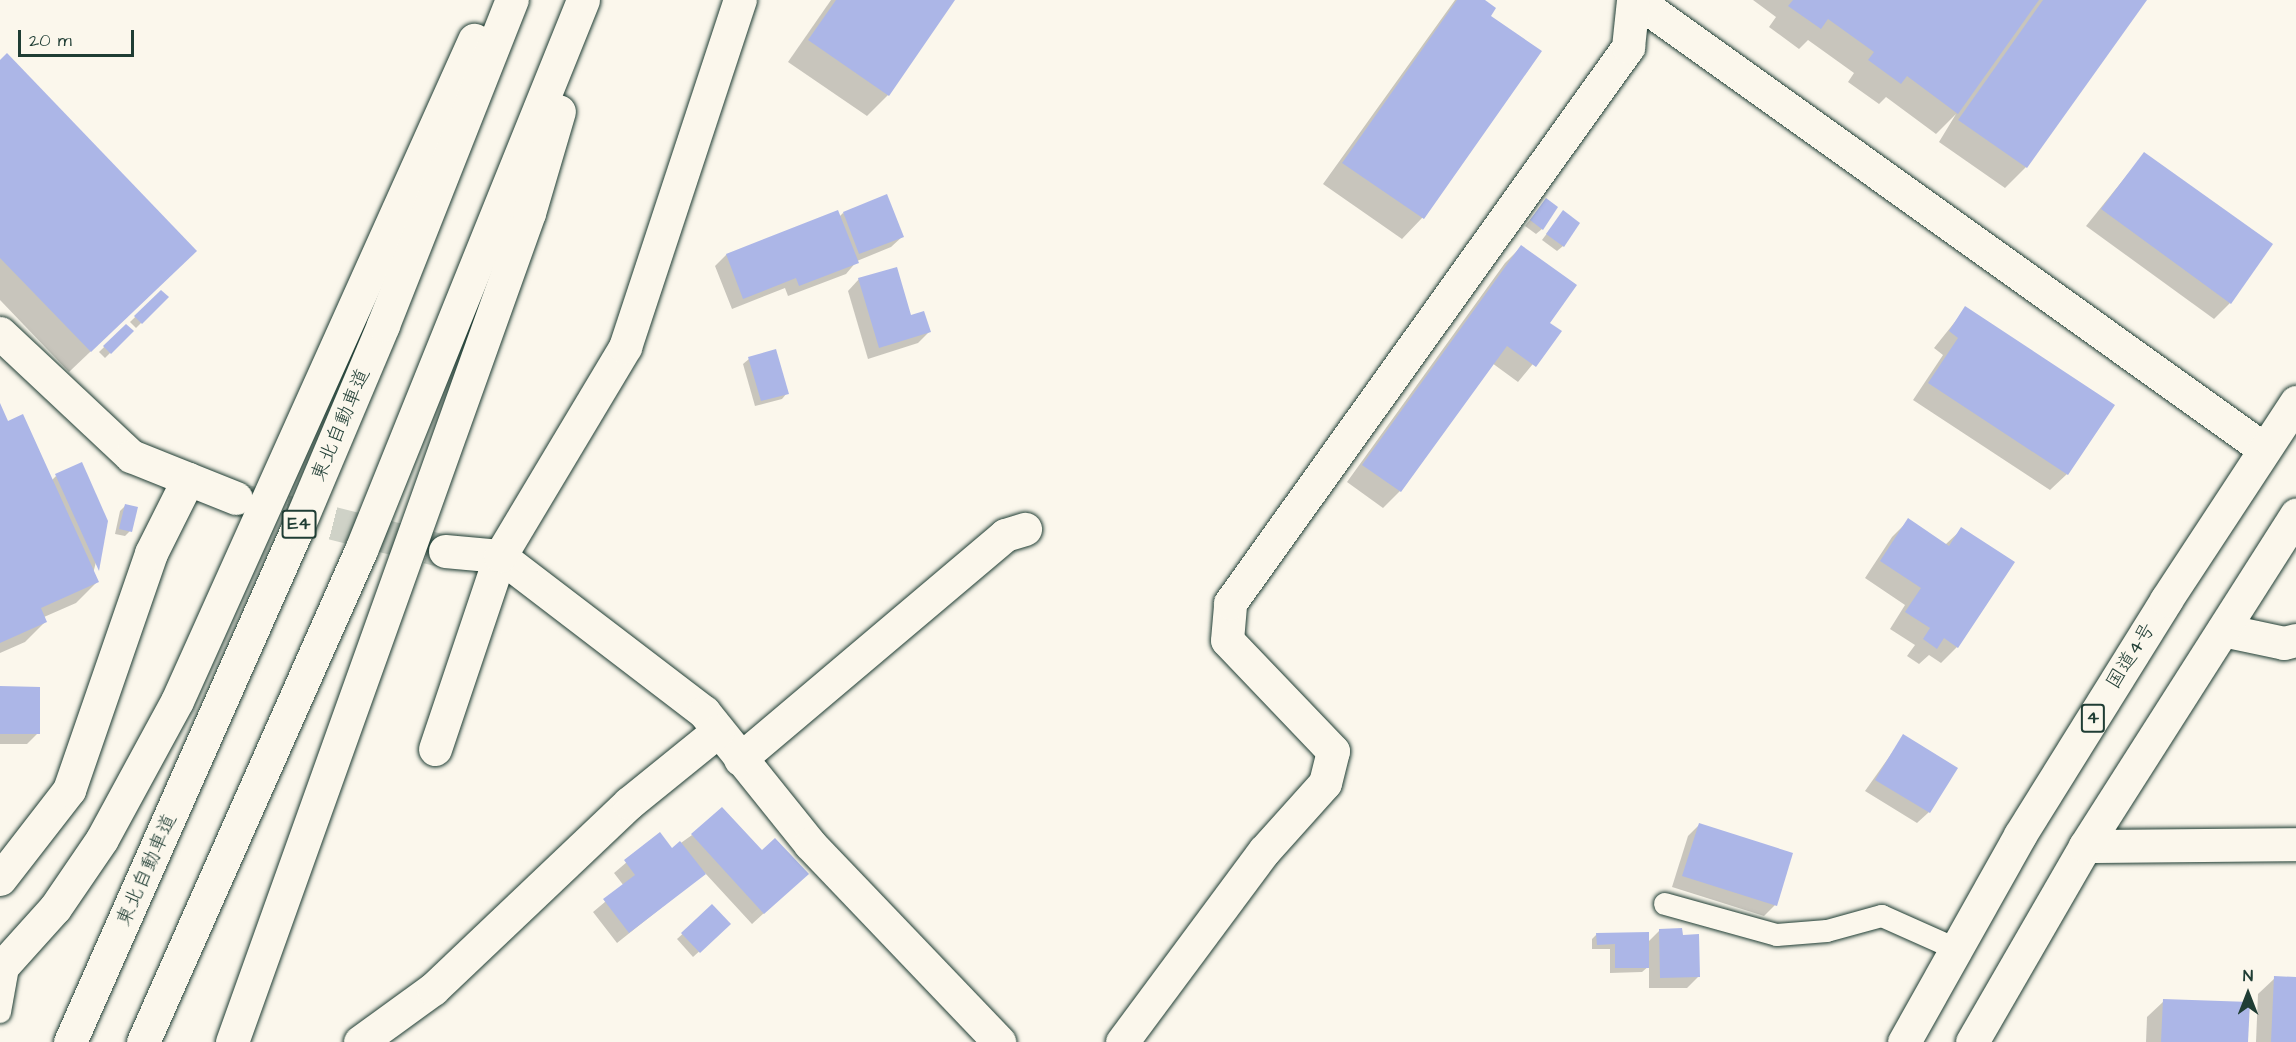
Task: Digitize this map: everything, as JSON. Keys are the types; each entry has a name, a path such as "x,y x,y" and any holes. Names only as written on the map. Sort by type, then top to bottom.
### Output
{"main road":[{"path":"4,966 55,908 102,839 177,701 264,513 411,173 493,0"},
{"name":"東北自動車道","path":"70,1042 311,496 512,0"},
{"path":"143,1042 365,539 583,0"},
{"path":"232,1042 529,213 592,0"},
{"path":"435,749 500,556 625,346 740,0"},
{"path":"1122,1042 1264,851 1325,783 1333,751 1227,640 1230,603 1628,47 1634,0 2264,449"},
{"path":"0,333 131,456 236,498"},
{"name":"国道4号","path":"1904,1042 2032,816 2296,402"},
{"path":"0,879 69,790 151,553 188,479"},
{"path":"1972,1042 2085,846 2296,515"},
{"path":"740,759 1005,535 1025,529"},
{"path":"446,551 500,556 704,712 810,844 999,1042"},
{"path":"2223,630 2284,643 2296,640"},
{"path":"360,1042 433,989 629,803 718,731"},
{"path":"2085,846 2296,844"}],"lane":[{"path":"1665,904 1777,935 1827,931 1882,916 1956,949"},
{"path":"0,1012 4,966"}],"building":[{"path":"836,0 955,0 889,96 808,40"},
{"path":"1457,0 1485,0 1496,8 1491,16 1542,51 1424,219 1342,163"},
{"path":"1793,0 2039,0 1958,114 1907,76 1901,84 1868,60 1874,52 1828,19 1821,29 1788,6"},
{"path":"2043,0 2147,0 2027,168 1958,120"},
{"path":"7,53 197,251 91,352 0,258 0,60"},
{"path":"2144,152 2273,244 2231,304 2101,209"},
{"path":"887,194 904,237 859,254 843,212"},
{"path":"1546,198 1558,207 1543,230 1530,220"},
{"path":"838,210 859,263 799,286 796,278 743,299 726,254"},
{"path":"1563,210 1580,223 1564,247 1546,234"},
{"path":"1521,245 1577,285 1550,323 1562,331 1536,367 1507,346 1401,492 1362,465"},
{"path":"897,267 911,315 924,311 931,332 879,348 858,278"},
{"path":"161,290 169,297 142,324 134,316"},
{"path":"1965,306 2115,405 2068,475 1928,383 1958,338 1949,331"},
{"path":"126,324 134,331 111,354 103,346"},
{"path":"776,349 789,394 761,401 748,357"},
{"path":"0,403 8,421 23,414 99,582 41,608 47,622 0,643"},
{"path":"82,462 108,521 99,571 55,474"},
{"path":"125,504 138,507 132,532 119,529"},
{"path":"1908,518 1949,546 1961,527 2015,562 1958,648 1944,638 1937,649 1923,639 1930,628 1905,612 1921,588 1880,561"},
{"path":"0,686 40,687 40,734 0,734"},
{"path":"1903,734 1958,768 1930,813 1875,780"},
{"path":"722,807 762,850 775,838 809,874 764,914 691,834"},
{"path":"1699,823 1793,853 1777,906 1682,876"},
{"path":"660,832 672,848 680,841 706,874 629,933 603,899 635,875 624,860"},
{"path":"712,904 731,924 700,953 681,933"},
{"path":"1682,928 1683,935 1699,934 1700,977 1660,978 1659,929"},
{"path":"1649,932 1649,968 1615,968 1615,944 1597,945 1596,933"},
{"path":"2274,976 2296,977 2296,1042 2271,1042"},
{"path":"2163,999 2250,1002 2248,1042 2161,1042"}],"tunnel":[{"path":"238,499 445,551"}]}
